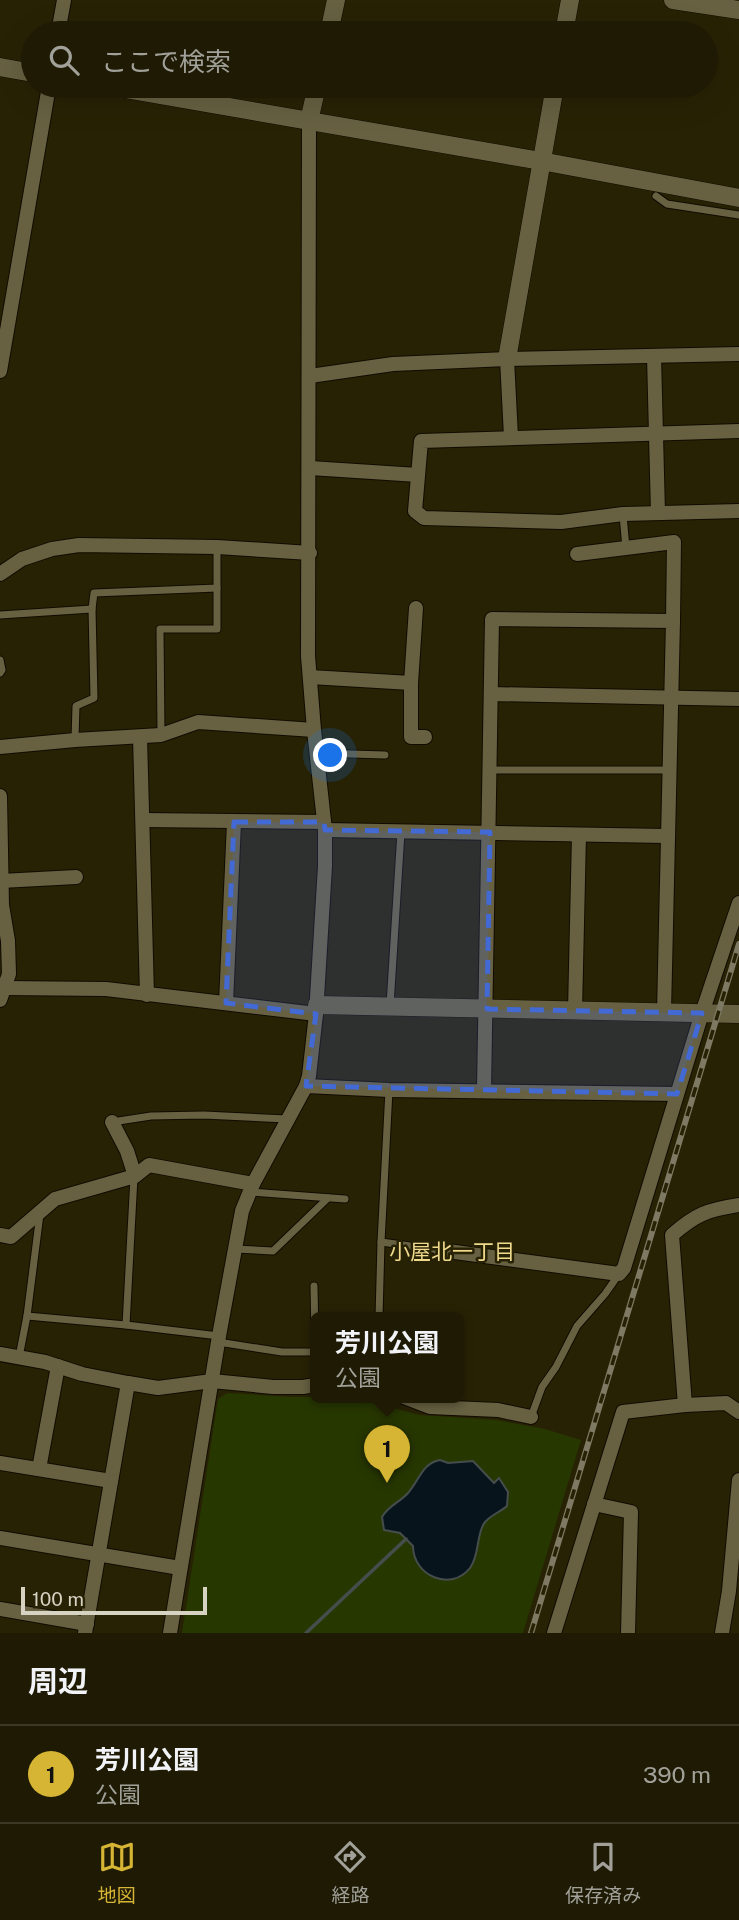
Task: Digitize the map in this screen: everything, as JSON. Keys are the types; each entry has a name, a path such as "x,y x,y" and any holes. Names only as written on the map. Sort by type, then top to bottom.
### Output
{"street":[{"path":"60,21 64,0"},
{"path":"332,21 336,0"},
{"path":"566,21 570,0"},
{"path":"673,0 739,10"},
{"path":"0,67 21,71"},
{"path":"0,371 47,98"},
{"path":"177,98 739,198"},
{"path":"170,1633 242,1211 251,1188 306,1086 317,1009 325,826 316,753 309,656 309,121 314,98"},
{"path":"511,437 507,359 553,98"},
{"path":"310,376 393,364 739,354"},
{"path":"654,356 658,513"},
{"path":"739,431 421,441 415,511 424,518 561,522 623,514 739,511"},
{"path":"310,468 418,475"},
{"path":"576,554 674,542 664,1012"},
{"path":"0,574 22,559 52,549 79,545 218,547 310,553"},
{"path":"416,608 411,737 425,737"},
{"path":"484,1090 492,618 673,621"},
{"path":"310,677 411,683"},
{"path":"491,694 739,699"},
{"path":"0,747 161,735 198,722 314,730"},
{"path":"140,737 147,995"},
{"path":"0,796 2,905 8,941 9,974 2,994 106,989 226,1003 317,1009 390,1007 739,1014"},
{"path":"143,820 401,831 667,836"},
{"path":"226,1003 234,822"},
{"path":"575,1011 579,835"},
{"path":"1,881 76,877"},
{"path":"440,1250 619,1274 624,1268 702,1013 739,903"},
{"path":"306,1086 389,1090 677,1094"},
{"path":"112,1122 127,1151 135,1176"},
{"path":"0,1235 11,1237 55,1199 135,1176 149,1166 251,1188"},
{"path":"685,1405 672,1235 690,1220 711,1210 739,1205"},
{"path":"0,1354 45,1362 82,1374 128,1384 158,1388 212,1381 273,1387 310,1386"},
{"path":"39,1469 58,1366"},
{"path":"0,1609 86,1628 128,1384"},
{"path":"420,1403 430,1407 498,1410 531,1417"},
{"path":"554,1633 623,1412 726,1403 739,1412"},
{"path":"0,1463 111,1481"},
{"path":"722,1633 729,1591 739,1480"},
{"path":"594,1504 631,1512 628,1633"},
{"path":"0,1538 180,1567"}],"lane":[{"path":"656,196 667,204 739,215"},
{"path":"623,514 626,548"},
{"path":"161,735 160,629 218,629 218,547"},
{"path":"75,740 76,706 94,698 94,593 217,588"},
{"path":"0,615 92,609"},
{"path":"0,660 0,673"},
{"path":"316,753 385,755"},
{"path":"489,769 668,770"},
{"path":"390,1007 401,831"},
{"path":"379,1312 389,1090"},
{"path":"112,1122 151,1116 204,1115 287,1119"},
{"path":"126,1325 135,1176"},
{"path":"251,1188 345,1199"},
{"path":"235,1249 273,1251 328,1198"},
{"path":"19,1357 40,1213"},
{"path":"381,1242 440,1250"},
{"path":"531,1417 542,1387 556,1367 577,1326 606,1294 619,1274"},
{"path":"314,1286 314,1312"},
{"path":"27,1316 126,1325 282,1352 310,1352"}],"highlighted area":[{"path":"234,822 324,822 325,830 490,832 487,1009 702,1013 677,1094 306,1086 316,1014 226,1003"}],"green space":[{"path":"227,1393 310,1397 310,1403 373,1403 420,1415 496,1420 545,1429 581,1440 523,1633 182,1633 218,1399"}],"shaded area":[{"path":"440,1460 448,1463 473,1461 494,1483 499,1478 508,1492 507,1506 487,1520 482,1527 470,1568 453,1579 434,1577 426,1572 415,1557 413,1546 400,1533 384,1530 382,1517 408,1493 429,1465"}],"waterway":[{"path":"306,1633 406,1539"}],"railway":[{"path":"531,1633 739,944"}],"place":[{"name":"芳川公園","path":"387,1483"}],"district":[{"name":"小屋北一丁目","path":"452,1251"}]}
